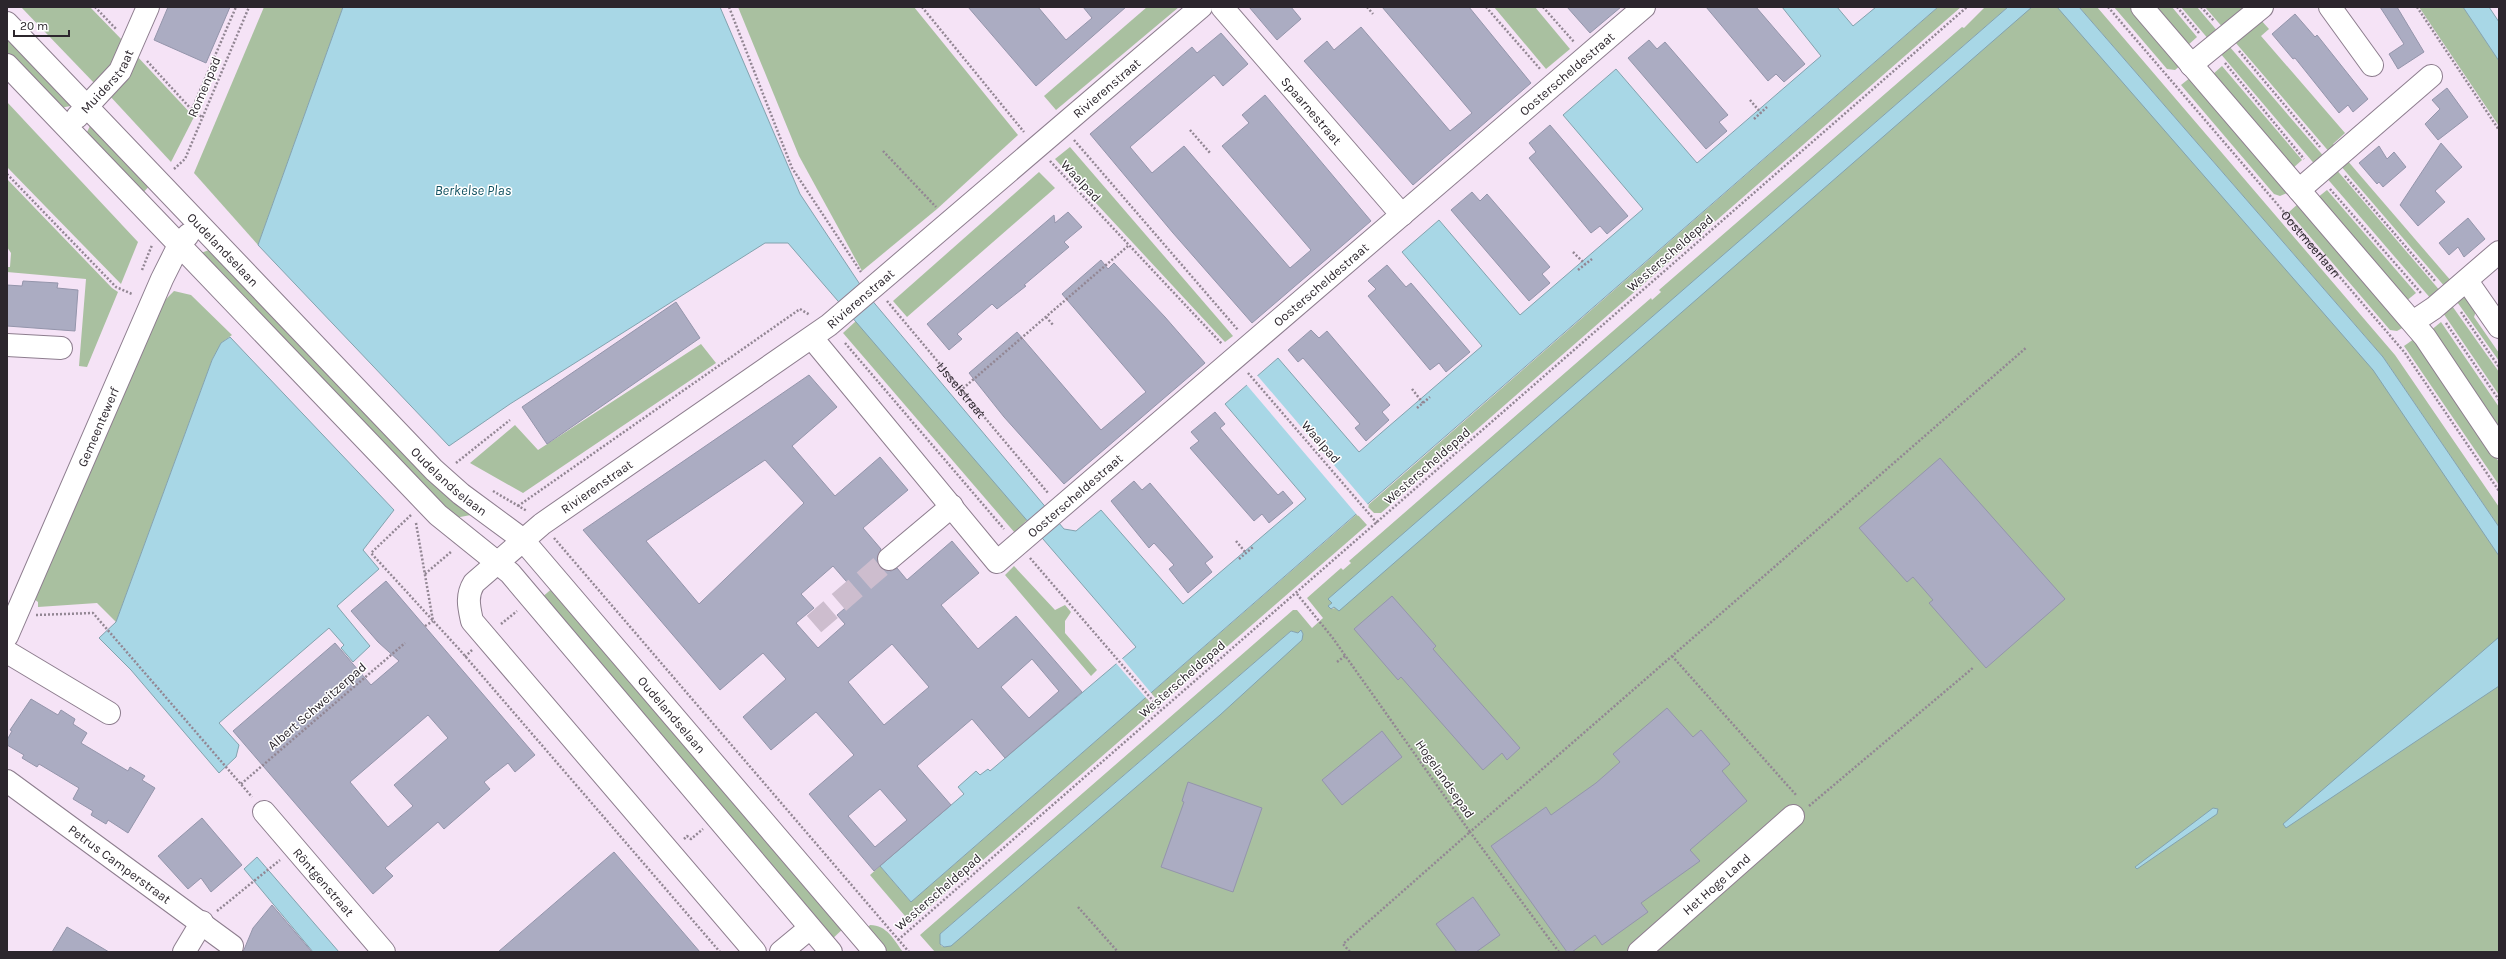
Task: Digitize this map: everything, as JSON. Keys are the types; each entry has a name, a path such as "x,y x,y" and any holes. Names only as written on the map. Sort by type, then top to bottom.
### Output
{"street":[{"name":"Muiderstraat","path":"67,128 86,106 116,77 132,45 148,7"},
{"name":"Rivierenstraat","path":"498,561 522,539 829,325 846,310 867,283 1037,147 1201,7"},
{"name":"Spaarnestraat","path":"1222,7 1402,215"},
{"name":"Oosterscheldestraat","path":"952,506 997,562 1061,507 1246,360 1402,215 1587,58 1644,7"},
{"name":"Oostmeerlaan","path":"2142,7 2413,322 2499,447"},
{"path":"2192,65 2262,7"},
{"path":"2330,7 2372,65"},
{"name":"Oudelandselaan","path":"7,23 434,470 461,494 522,539 875,952"},
{"path":"7,65 67,128 175,253 438,515 498,561 523,588 830,952"},
{"path":"2299,190 2431,76"},
{"name":"Gemeentewerf","path":"7,636 175,253 198,224"},
{"path":"2413,322 2467,281 2499,252"},
{"path":"2467,281 2499,327"},
{"path":"812,338 952,506 889,559"},
{"path":"7,345 61,348"},
{"path":"498,561 474,584 468,592 468,605 472,621 755,952"},
{"path":"7,652 109,713"},
{"name":"Petrus Camperstraat","path":"7,781 202,922 232,946"},
{"name":"Röntgenstraat","path":"264,812 384,952"},
{"name":"Het Hoge Land","path":"1639,952 1793,816"},
{"path":"184,952 202,922"},
{"path":"781,952 810,928"}],"path":[{"path":"95,7 192,110 202,117"},
{"path":"192,110 236,7"},
{"name":"Romenpad","path":"173,171 185,159 249,7"},
{"name":"IJsselstraat","path":"729,7 792,168 867,283 1061,507"},
{"name":"Waalpad","path":"922,7 1037,147 1128,246 1246,360"},
{"path":"1367,7 1373,14"},
{"path":"1486,7 1555,85"},
{"path":"1543,7 1587,58"},
{"name":"Westerscheldepad","path":"898,940 1161,710 1297,594 1967,7"},
{"name":"Oostmeerlaan","path":"2108,7 2405,353 2499,492"},
{"path":"2177,7 2220,42 2325,168 2441,302 2452,330 2499,400"},
{"path":"2201,7 2220,42 2325,168 2441,302 2464,315 2499,367"},
{"path":"2417,7 2499,130"},
{"path":"1750,100 1761,113"},
{"path":"1754,119 1767,107"},
{"name":"Waalpad","path":"1061,126 1377,523"},
{"path":"1190,130 1211,154"},
{"path":"883,151 937,209"},
{"path":"7,174 116,287 132,294"},
{"path":"153,241 175,253"},
{"path":"960,391 1128,246"},
{"path":"1573,252 1585,264"},
{"path":"1578,270 1592,258"},
{"path":"518,506 800,309 829,325 1021,541 1113,655 1161,710"},
{"path":"1046,317 1054,326"},
{"path":"1559,952 1470,832 2027,347"},
{"path":"1412,389 1423,403"},
{"path":"1417,408 1430,397"},
{"path":"453,466 510,420"},
{"path":"407,508 413,514 433,620"},
{"path":"413,514 371,553 433,620 720,952"},
{"path":"1236,541 1245,552"},
{"path":"1239,559 1245,552 1253,547"},
{"name":"Hogelandsepad","path":"1297,594 1345,656 1470,832 1343,944 1350,952"},
{"name":"Albert Schweitzerpad","path":"19,611 40,616 93,613 241,784 405,643"},
{"path":"425,626 433,620"},
{"path":"1337,662 1345,656"},
{"path":"1672,656 1808,808 1793,816"},
{"path":"1813,802 1974,667"},
{"path":"669,852 687,836 691,839 718,818"},
{"path":"202,922 275,864"},
{"path":"1078,907 1118,952"}],"green space":[{"path":"21,7 90,7 124,42 108,72 96,85"},
{"path":"264,7 343,7 258,245 194,173"},
{"path":"738,7 914,7 1018,135 937,209 862,271 799,156"},
{"path":"1147,7 1179,7 1056,110 1044,96"},
{"path":"1494,7 1535,7 1570,49 1546,69"},
{"path":"1938,7 1961,7 1381,513 1374,513 1367,506"},
{"path":"1985,7 2008,7 1329,599 1332,603 1328,606 1331,609 1335,608 2026,7 2063,7 2390,388 2499,556 2499,952 935,952 920,935 1293,610 1297,610 1312,628 1323,618 1307,598 1341,568 1343,570 1351,563 1349,561 1651,298 1652,300 1661,292 1659,290 1962,27 1964,28","holes":["1291,631 1298,633 1301,631 1303,634 945,947 941,946 940,934"]},
{"path":"2079,7 2097,7 2395,355 2499,507 2499,527 2383,357"},
{"path":"2114,7 2131,7 2181,65 2175,70 2167,69"},
{"path":"2153,7 2172,7 2197,37 2187,46"},
{"path":"2181,7 2197,7 2219,33 2210,41"},
{"path":"2205,7 2249,7 2224,29"},
{"path":"2419,7 2463,7 2499,61 2499,126"},
{"path":"2260,19 2269,29 2261,36 2345,133 2333,144 2338,149 2331,154 2235,42"},
{"path":"7,35 76,105 60,108 7,55"},
{"path":"2229,46 2326,159 2317,167 2220,53"},
{"path":"135,54 194,117 171,162 109,95"},
{"path":"2222,66 2302,160 2292,169 2212,75"},
{"path":"2191,77 2287,193 2280,196 2274,194 2181,85"},
{"path":"7,102 138,242 121,284 7,167"},
{"path":"92,122 153,182 140,196 86,134"},
{"path":"1070,147 1233,336 1225,342 1055,159"},
{"path":"2346,159 2452,282 2446,288 2340,165"},
{"path":"2335,168 2441,292 2432,300 2325,176"},
{"path":"1039,172 1055,188 907,317 893,301"},
{"path":"7,179 112,288 118,292 87,367 79,366 86,279 7,272 7,267 10,267 11,253 7,247"},
{"path":"2327,190 2416,293 2405,302 2317,198"},
{"path":"2299,203 2404,327 2397,331 2390,330 2289,212"},
{"path":"209,250 476,514 455,518 201,253"},
{"path":"174,291 191,295 232,335 221,343 212,360 116,622 97,603 38,607 38,602 34,599 161,304"},
{"path":"2465,298 2477,308 2474,317 2499,353 2499,361 2455,299"},
{"path":"2450,303 2499,372 2499,395 2441,310"},
{"path":"856,321 1027,520 1015,533 843,333"},
{"path":"2441,322 2499,407 2499,432 2430,331"},
{"path":"2414,339 2499,462 2499,485 2404,346"},
{"path":"701,344 716,363 523,493 470,463 515,425 538,450"},
{"path":"1357,514 1367,525 1161,704 1151,693"},
{"path":"1014,566 1055,610 1065,605 1071,612 1065,621 1065,633 1097,670 1091,676 1005,575"},
{"path":"555,586 846,926 829,942 540,599"},
{"path":"1146,697 1155,710 911,923 870,875 880,866 911,902"},
{"path":"870,925 886,930 903,952 882,952 864,931"}],"water":[{"name":"Berkelse Plas","path":"343,7 720,7 800,194 865,292 1064,529 1076,531 1101,510 1183,604 1306,499 1225,404 1278,358 1359,452 1482,346 1402,252 1439,220 1520,315 1643,209 1563,115 1616,69 1697,163 1821,56 1782,7 1837,7 1853,26 1876,7 1938,7 911,902 880,866 964,794 958,787 976,771 980,775 988,769 990,771 1136,647 788,243 765,243 510,404 449,446 258,245"},
{"path":"2008,7 2032,7 1339,611 1334,607 1331,609 1328,606 1332,603 1328,599"},
{"path":"2057,7 2079,7 2383,357 2499,527 2499,556 2373,370"},
{"path":"2463,7 2489,7 2499,22 2499,61"},
{"path":"230,337 394,510 363,550 379,569 337,606 370,646 353,662 341,648 344,645 329,628 219,723 239,745 236,757 219,773 131,670 99,638 116,622 212,360 221,343"},
{"path":"1301,630 1303,634 1302,640 1220,715 951,946 944,947 940,944 940,934 1291,631 1298,633"},
{"path":"2499,637 2499,686 2286,828 2283,824"},
{"path":"2213,808 2218,809 2217,814 2137,869 2135,867"},
{"path":"257,857 339,952 313,952 244,869"}],"pier":[{"path":"1256,374 1369,506 1358,516 1245,383"},
{"path":"1121,657 1152,694 1147,699 1115,662"}],"building":[{"path":"168,7 230,7 206,63 154,40"},
{"path":"968,7 1038,7 1066,40 1092,18 1083,7 1126,7 1036,86"},
{"path":"1249,7 1291,7 1301,19 1277,40"},
{"path":"1382,7 1469,7 1531,83 1413,185 1304,61 1327,41 1334,50 1361,27 1450,131 1472,113"},
{"path":"1567,7 1621,7 1590,33"},
{"path":"1706,7 1756,7 1805,64 1784,82 1776,74 1768,81"},
{"path":"2380,7 2397,7 2424,52 2398,69 2389,54 2404,44"},
{"path":"2295,14 2315,37 2317,35 2368,99 2353,112 2348,105 2339,113 2295,58 2293,59 2272,34"},
{"path":"1221,33 1248,64 1223,86 1214,75 1130,147 1152,173 1184,146 1290,268 1311,250 1222,146 1249,123 1242,115 1265,95 1371,221 1252,323 1173,233 1090,134 1192,47 1197,53"},
{"path":"1649,40 1657,49 1665,42 1728,115 1719,122 1727,131 1706,149 1628,58"},
{"path":"2447,88 2468,117 2438,140 2425,124 2440,109 2432,100"},
{"path":"1550,125 1628,216 1607,234 1600,226 1591,233 1529,158 1536,152 1529,143"},
{"path":"2441,143 2462,167 2435,191 2445,202 2418,226 2400,205"},
{"path":"2379,146 2387,159 2394,152 2406,167 2383,187 2379,182 2377,184 2359,163"},
{"path":"1472,192 1480,201 1487,194 1550,267 1542,274 1550,283 1529,301 1451,210"},
{"path":"1068,212 1082,227 1064,242 1069,247 1024,285 1026,286 997,309 992,304 957,334 962,339 949,350 927,324 1054,215 1055,223"},
{"path":"2468,218 2485,239 2464,257 2458,247 2449,255 2439,243"},
{"path":"1101,260 1108,269 1114,263 1165,317 1205,363 1064,484 1004,417 969,373 1017,332 1101,430 1146,392 1062,294"},
{"path":"1387,265 1406,287 1411,283 1470,352 1446,372 1439,363 1430,370 1368,296 1376,289 1368,281"},
{"path":"23,281 58,283 57,288 78,290 75,331 7,326 7,285 22,286"},
{"path":"676,302 700,338 547,444 522,407"},
{"path":"1311,330 1319,338 1327,331 1390,405 1382,412 1389,420 1366,441 1355,428 1360,424 1303,358 1298,362 1288,350"},
{"path":"809,375 837,407 792,446 835,496 880,457 908,490 863,528 881,549 877,561 880,567 891,571 897,568 907,580 952,541 979,573 941,605 978,649 1016,616 1082,692 1005,758 972,719 917,766 951,805 874,871 809,794 854,755 816,712 771,750 743,717 786,679 763,653 720,690 583,530","holes":["765,460 804,503 699,604 646,541","833,566 859,596 837,615 845,624 818,648 796,623 814,608 801,594","892,644 929,687 884,725 848,682","1032,659 1059,691 1029,718 1001,687","880,789 907,820 875,847 848,816"]},
{"path":"1215,412 1225,424 1220,428 1249,462 1278,495 1283,491 1293,503 1269,523 1262,514 1254,521 1190,448 1199,441 1191,432"},
{"path":"1940,458 2065,599 1986,668 1929,603 1933,600 1913,577 1907,582 1859,528"},
{"path":"1134,481 1142,490 1150,483 1213,557 1205,563 1212,572 1188,593 1169,569 1174,565 1154,543 1149,548 1111,501"},
{"path":"386,581 535,755 515,772 508,763 484,782 490,789 444,829 438,822 385,868 393,876 373,894 233,731 335,643 371,685 399,661 378,642 351,611","holes":["428,715 448,738 394,785 413,806 388,827 350,782"]},
{"path":"1392,596 1436,646 1433,649 1520,748 1507,760 1502,753 1483,770 1401,677 1398,680 1354,629"},
{"path":"31,699 58,715 61,710 75,719 73,724 87,733 81,743 128,771 130,767 145,776 142,780 155,788 128,833 108,820 106,824 91,815 93,811 73,799 79,788 39,764 37,767 22,758 24,755 7,745 7,740 12,731 10,730"},
{"path":"1667,708 1693,737 1701,730 1730,764 1722,771 1747,801 1690,850 1700,861 1641,903 1648,912 1602,945 1595,935 1572,952 1567,952 1491,846 1546,807 1551,815 1596,783 1620,762 1613,754"},
{"path":"1382,731 1402,757 1342,805 1322,780"},
{"path":"1188,782 1262,808 1233,892 1161,867 1184,802 1182,801"},
{"path":"202,818 242,865 211,892 201,878 188,889 158,856"},
{"path":"614,852 700,952 498,952"},
{"path":"1473,897 1500,935 1476,952 1457,952 1436,924"},
{"path":"272,905 312,952 243,952 253,928"},
{"path":"67,927 109,952 52,952"}],"tunnel":[{"path":"814,624 889,559"}]}
